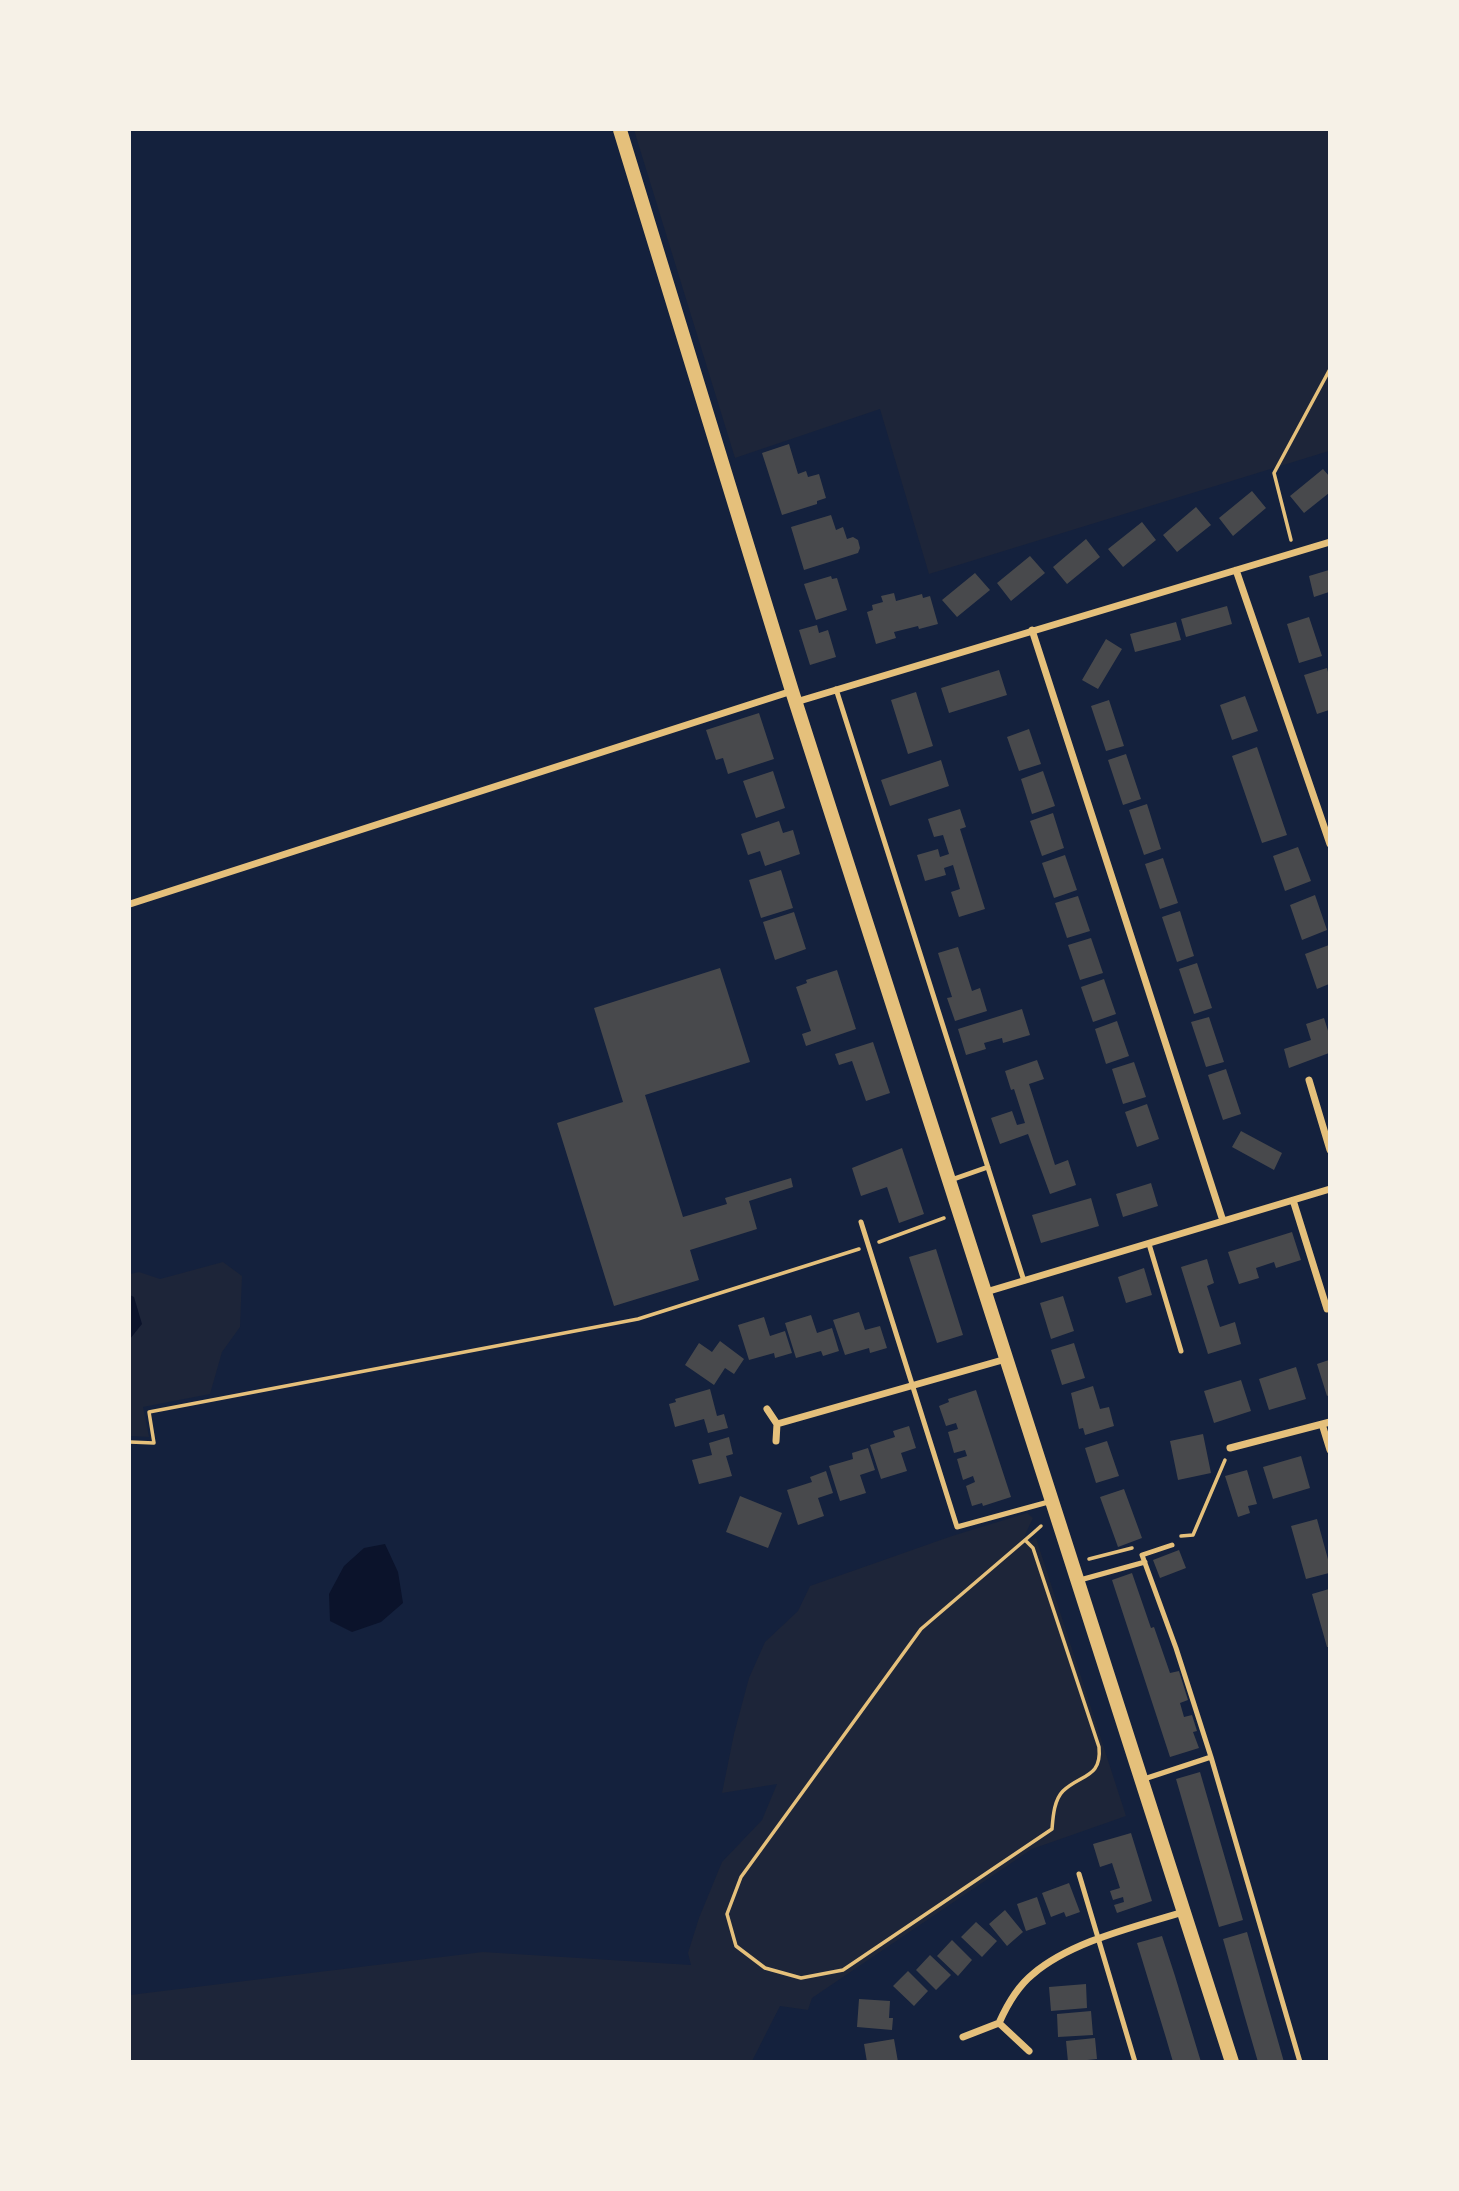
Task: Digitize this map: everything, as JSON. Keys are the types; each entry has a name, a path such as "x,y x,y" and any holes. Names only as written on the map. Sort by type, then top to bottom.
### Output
{"main road":[{"path":"620,130 794,696 1232,2062"}],"street":[{"path":"130,904 794,696 836,689 1329,542"},
{"path":"1236,570 1329,844"},
{"path":"1032,630 1223,1221"},
{"path":"1309,1080 1329,1150"},
{"path":"985,1292 1329,1189"},
{"path":"1293,1200 1327,1309"},
{"path":"777,1424 1006,1359"},
{"path":"767,1409 777,1424 775,1441"},
{"path":"1230,1448 1326,1423 1329,1450"},
{"path":"963,2037 999,2023 1009,2002 1031,1975 1051,1961 1099,1939 1184,1912"},
{"path":"999,2023 1029,2051"}],"lane":[{"path":"836,689 1024,1281"},
{"path":"949,1181 988,1167"},
{"path":"861,1222 957,1527 1052,1501"},
{"path":"1149,1244 1181,1351"},
{"path":"1172,1545 1142,1555 1212,1757 1300,2062"},
{"path":"1077,1580 1145,1562"},
{"path":"1141,1780 1212,1757"},
{"path":"1079,1874 1135,2062"}],"path":[{"path":"1294,552 1274,473 1329,369"},
{"path":"130,1442 154,1443 149,1412 638,1319 868,1246 960,1213"},
{"path":"1174,1537 1193,1535 1230,1448"},
{"path":"1025,1540 1033,1548 1099,1747 1100,1758 1094,1772 1062,1792 1054,1812 1052,1829 843,1970 801,1978 765,1968 736,1946 727,1914 741,1877 921,1629 1025,1540"},
{"path":"1072,1563 1136,1547"}],"shaded area":[{"path":"634,130 1329,130 1329,451 929,574 880,409 735,458"},
{"path":"223,1262 242,1276 240,1327 222,1352 210,1394 143,1407 149,1437 130,1436 130,1274 139,1272 160,1279"},
{"path":"130,1295 134,1297 142,1324 130,1339"},
{"path":"1027,1513 1033,1518 1025,1535 1031,1541 1036,1538 1126,1816 1032,1849 812,1998 808,2010 780,2006 752,2061 130,2061 130,1995 483,1952 691,1965 688,1953 722,1862 762,1820 777,1784 722,1793 749,1678 765,1642 798,1611 810,1586 952,1536"},
{"path":"385,1544 398,1572 403,1603 381,1622 352,1632 330,1621 329,1594 344,1566 364,1548"}],"building":[{"path":"789,444 798,474 806,471 808,477 819,474 826,498 817,501 817,504 782,515 762,453"},
{"path":"1323,469 1329,476 1329,493 1304,513 1290,496"},
{"path":"1252,491 1266,508 1233,536 1219,518"},
{"path":"1196,507 1211,525 1177,552 1163,535"},
{"path":"831,515 836,530 843,527 847,539 853,537 858,540 858,553 804,570 791,527"},
{"path":"1142,522 1156,540 1123,567 1108,549"},
{"path":"1086,539 1100,557 1067,584 1053,567"},
{"path":"1030,556 1045,573 1011,601 997,583"},
{"path":"1329,570 1329,592 1314,597 1309,576"},
{"path":"975,573 990,590 957,617 942,600"},
{"path":"831,576 832,579 837,578 847,610 816,620 804,584"},
{"path":"894,593 896,601 922,594 923,598 930,596 938,624 894,632 896,638 876,644 867,612 873,610 872,605 883,602 881,596"},
{"path":"1227,606 1232,624 1186,637 1181,619"},
{"path":"1309,617 1322,656 1299,663 1287,624"},
{"path":"1176,622 1181,640 1135,652 1130,634"},
{"path":"817,625 819,633 828,630 836,657 810,665 799,630"},
{"path":"1106,639 1122,649 1098,689 1082,680"},
{"path":"1327,668 1329,710 1317,714 1304,675"},
{"path":"999,670 1007,695 949,713 941,688"},
{"path":"916,692 933,746 908,754 891,700"},
{"path":"1245,696 1258,731 1232,740 1220,705"},
{"path":"1109,700 1124,746 1106,751 1091,706"},
{"path":"759,713 774,759 728,774 723,758 716,760 706,730"},
{"path":"1029,729 1041,764 1019,771 1007,737"},
{"path":"1257,747 1287,835 1262,843 1232,756"},
{"path":"1126,754 1141,799 1123,805 1108,760"},
{"path":"941,760 949,786 890,806 881,780"},
{"path":"773,771 785,808 756,818 743,781"},
{"path":"1043,771 1055,806 1032,814 1021,779"},
{"path":"1147,804 1161,849 1144,855 1129,810"},
{"path":"960,809 966,827 960,829 985,909 959,917 951,892 960,889 953,865 944,868 946,875 925,881 917,855 938,849 940,857 949,854 943,835 934,837 928,819"},
{"path":"1053,813 1064,848 1042,856 1030,821"},
{"path":"779,821 783,833 793,830 800,854 765,866 760,851 748,855 741,834"},
{"path":"1298,847 1311,881 1285,891 1273,856"},
{"path":"1065,855 1077,890 1054,898 1042,863"},
{"path":"1163,858 1178,903 1160,909 1145,864"},
{"path":"781,870 793,908 761,918 749,880"},
{"path":"1315,895 1327,930 1302,940 1290,905"},
{"path":"1078,896 1090,931 1067,938 1055,903"},
{"path":"1180,911 1194,956 1177,962 1162,917"},
{"path":"794,912 806,949 775,960 763,922"},
{"path":"1091,938 1103,973 1080,980 1068,945"},
{"path":"1329,945 1329,984 1317,989 1305,954"},
{"path":"958,947 972,991 980,988 987,1011 955,1021 947,998 952,997 938,953"},
{"path":"1197,963 1212,1008 1194,1014 1179,969"},
{"path":"720,968 750,1062 645,1095 683,1217 727,1204 725,1198 791,1178 793,1187 749,1201 757,1229 690,1250 699,1280 614,1306 557,1123 623,1102 594,1008"},
{"path":"837,970 856,1029 806,1046 802,1034 811,1031 796,987 807,983 806,980"},
{"path":"1104,979 1116,1014 1093,1022 1081,987"},
{"path":"1022,1009 1030,1035 1003,1043 1002,1038 984,1043 986,1049 966,1055 958,1029"},
{"path":"1209,1017 1224,1062 1206,1067 1191,1022"},
{"path":"1324,1018 1329,1034 1329,1053 1289,1068 1284,1049 1311,1040 1306,1024"},
{"path":"1117,1021 1129,1056 1106,1064 1095,1029"},
{"path":"873,1042 890,1093 866,1101 852,1061 839,1065 835,1054"},
{"path":"1037,1060 1044,1079 1029,1084 1055,1165 1068,1160 1076,1185 1050,1194 1028,1134 1000,1144 991,1118 1012,1111 1017,1125 1025,1123 1005,1071"},
{"path":"1134,1062 1146,1097 1123,1104 1112,1069"},
{"path":"1226,1069 1241,1114 1223,1120 1208,1075"},
{"path":"1147,1104 1159,1139 1137,1147 1125,1112"},
{"path":"1241,1131 1282,1153 1274,1170 1232,1147"},
{"path":"902,1148 924,1214 899,1223 887,1187 861,1196 852,1168"},
{"path":"1151,1183 1158,1206 1123,1217 1116,1194"},
{"path":"1091,1198 1099,1226 1041,1243 1032,1215"},
{"path":"1292,1232 1301,1260 1276,1268 1274,1262 1256,1268 1259,1278 1239,1284 1228,1252"},
{"path":"936,1249 963,1335 937,1343 909,1257"},
{"path":"1207,1259 1214,1283 1207,1286 1220,1327 1235,1322 1241,1344 1208,1354 1181,1267"},
{"path":"1144,1268 1152,1295 1126,1303 1118,1277"},
{"path":"1063,1296 1074,1331 1051,1339 1040,1303"},
{"path":"859,1312 865,1330 880,1326 887,1348 870,1353 869,1348 845,1355 833,1320"},
{"path":"811,1315 817,1333 832,1328 839,1351 823,1356 821,1351 796,1358 785,1323"},
{"path":"764,1317 770,1336 785,1331 792,1353 775,1358 774,1353 749,1360 738,1325"},
{"path":"720,1341 744,1359 734,1374 725,1368 714,1385 685,1365 699,1343 712,1352"},
{"path":"1074,1343 1085,1378 1062,1385 1051,1350"},
{"path":"1329,1360 1329,1395 1327,1396 1317,1364"},
{"path":"1296,1367 1306,1399 1269,1410 1259,1379"},
{"path":"1241,1380 1251,1411 1214,1423 1204,1391"},
{"path":"1093,1386 1100,1409 1109,1407 1114,1426 1085,1435 1083,1428 1079,1429 1071,1393"},
{"path":"710,1389 717,1416 724,1414 728,1428 708,1433 704,1419 675,1427 669,1404 676,1402 675,1399"},
{"path":"976,1390 1011,1497 983,1506 982,1503 972,1506 966,1486 975,1482 973,1476 963,1480 957,1459 967,1456 965,1450 954,1453 948,1432 958,1429 956,1423 946,1426 939,1406 949,1402 948,1399"},
{"path":"909,1426 916,1448 901,1453 907,1471 881,1479 870,1445 895,1437 893,1431"},
{"path":"1203,1434 1211,1473 1178,1480 1170,1441"},
{"path":"729,1437 733,1454 726,1456 732,1476 699,1484 692,1460 712,1455 709,1443"},
{"path":"1107,1441 1119,1476 1096,1483 1085,1448"},
{"path":"868,1448 875,1470 860,1475 866,1493 840,1501 829,1466 853,1459 852,1453"},
{"path":"1301,1456 1310,1488 1273,1499 1263,1467"},
{"path":"1247,1470 1257,1504 1248,1506 1250,1513 1238,1517 1225,1476"},
{"path":"826,1471 833,1493 818,1498 824,1516 798,1525 787,1490 812,1482 810,1477"},
{"path":"1124,1489 1142,1538 1118,1547 1100,1497"},
{"path":"740,1496 782,1513 768,1548 726,1532"},
{"path":"1317,1519 1329,1563 1329,1573 1306,1579 1291,1526"},
{"path":"1179,1550 1186,1568 1160,1578 1153,1560"},
{"path":"1132,1573 1170,1673 1179,1671 1188,1700 1180,1703 1184,1717 1192,1715 1197,1731 1193,1732 1199,1748 1170,1757 1112,1580"},
{"path":"1329,1589 1329,1647 1327,1647 1312,1594"},
{"path":"1200,1772 1243,1920 1219,1927 1176,1779"},
{"path":"1131,1833 1152,1901 1117,1913 1114,1905 1124,1902 1123,1897 1113,1900 1110,1891 1120,1888 1112,1863 1100,1867 1093,1844"},
{"path":"1069,1883 1080,1912 1066,1917 1064,1912 1051,1917 1042,1893"},
{"path":"1037,1897 1046,1924 1026,1931 1017,1904"},
{"path":"1005,1910 1023,1932 1007,1946 989,1924"},
{"path":"976,1922 997,1941 982,1957 961,1937"},
{"path":"1247,1932 1284,2062 1258,2062 1244,2014 1223,1939"},
{"path":"1162,1936 1201,2062 1173,2062 1137,1943"},
{"path":"952,1940 972,1960 958,1976 937,1956"},
{"path":"930,1955 951,1975 936,1990 916,1970"},
{"path":"908,1971 928,1991 914,2006 893,1986"},
{"path":"1086,1984 1087,2008 1051,2011 1049,1987"},
{"path":"859,1999 890,2001 889,2018 893,2018 892,2030 857,2027"},
{"path":"1091,2011 1093,2035 1058,2037 1057,2014"},
{"path":"1095,2038 1097,2059 1068,2062 1066,2041"},
{"path":"894,2039 898,2062 867,2062 864,2044"}]}
